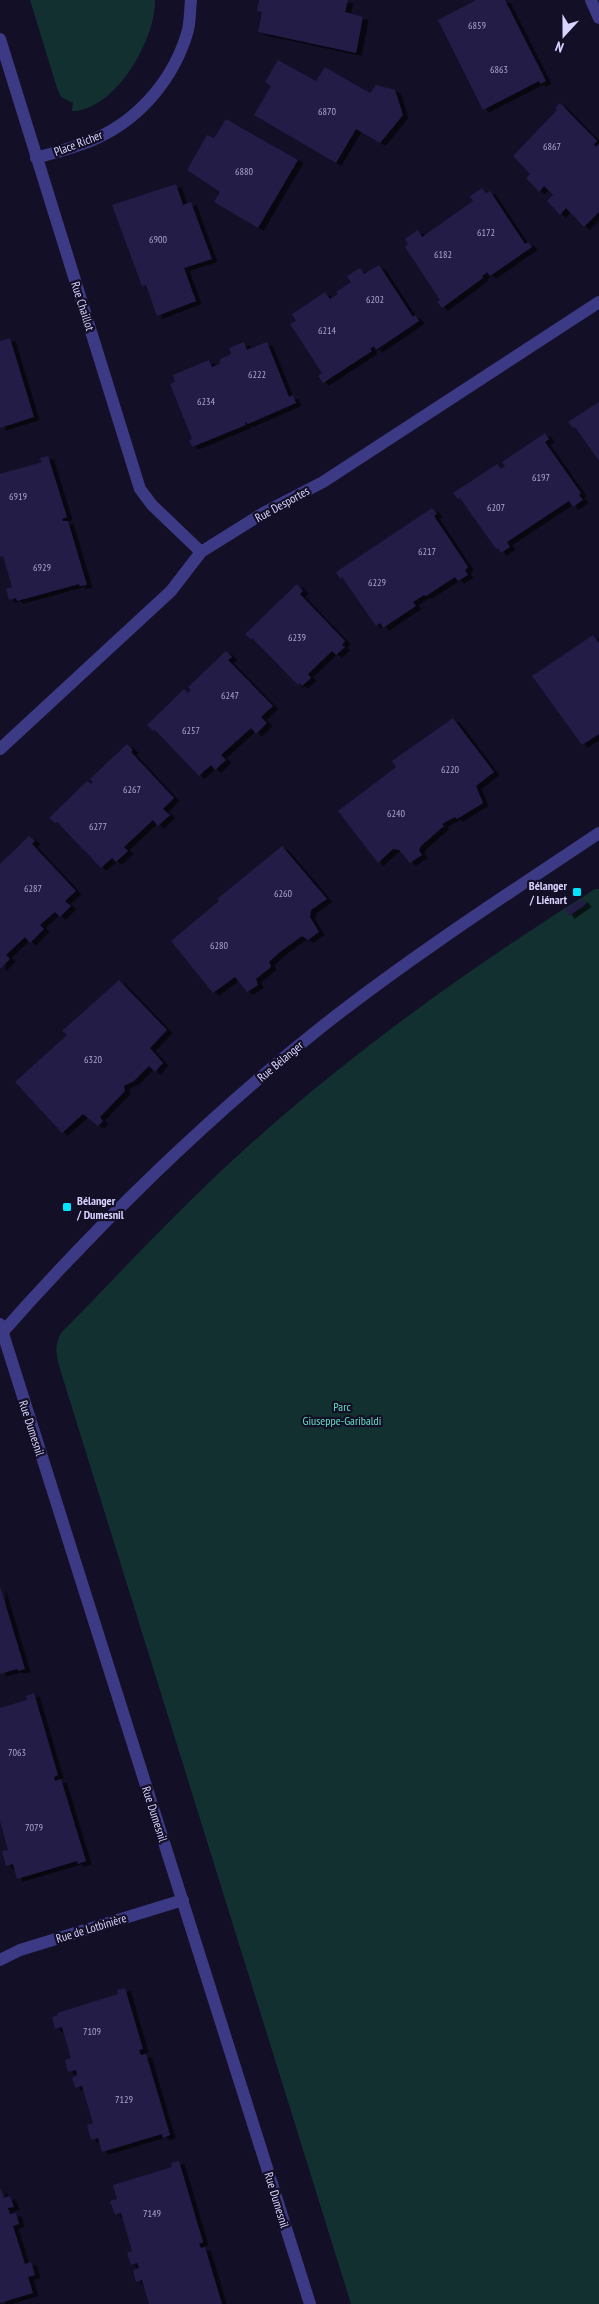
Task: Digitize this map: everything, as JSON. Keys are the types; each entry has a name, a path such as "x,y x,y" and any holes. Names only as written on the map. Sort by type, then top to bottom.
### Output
{"street":[{"name":"Place Richer","path":"36,158 98,138 132,117 156,93 176,62 188,30 191,0"},
{"path":"591,0 599,18"},
{"name":"Rue Chaillot","path":"0,39 140,489 152,505 201,552"},
{"name":"Rue Desportes","path":"0,749 171,591 201,552 266,512 324,482 599,302"},
{"name":"Rue Bélanger","path":"1,1331 70,1259 261,1076 325,1025 440,939 599,833"},
{"name":"Rue Dumesnil","path":"1,1331 310,2304"},
{"name":"Rue de Lotbinière","path":"0,1960 20,1950 183,1900"}],"green space":[{"path":"30,0 155,0 148,34 141,52 130,70 103,99 88,108 72,111 73,103 61,97 57,88"},
{"name":"Parc Giuseppe-Garibaldi","path":"595,889 599,889 599,2304 351,2304 60,1369 57,1346 61,1333 146,1245 276,1121 408,1016 548,919"}],"building":[{"path":"259,0 348,0 345,12 363,17 356,53 258,32 262,12 257,11"},
{"path":"476,0 505,0 546,81 540,84 539,81 483,110 438,20"},
{"path":"278,60 316,81 325,67 370,93 376,85 395,90 403,115 380,143 356,129 336,163 254,115 271,86 265,82"},
{"path":"560,103 597,141 594,144 596,147 599,144 599,212 584,227 566,208 560,215 547,201 553,195 544,186 539,192 526,178 530,174 513,156 557,110 555,108"},
{"path":"226,119 298,160 258,228 214,202 220,192 187,170 207,135 214,138"},
{"path":"176,184 183,205 191,202 212,259 184,268 196,301 157,316 146,285 142,286 112,205"},
{"path":"482,188 486,193 490,191 525,244 528,242 532,247 490,276 487,272 482,276 483,278 442,308 437,302 440,300 405,247 408,244 405,239 418,230 422,237 473,201 470,196"},
{"path":"379,265 413,317 415,315 419,321 376,350 374,346 370,349 372,351 323,383 318,376 322,373 290,324 296,321 292,314 325,292 330,299 338,294 336,292 351,282 347,276 360,268 364,274"},
{"path":"10,338 34,417 0,428 0,341"},
{"path":"244,342 247,350 267,342 289,397 293,395 296,403 248,424 245,422 246,425 192,447 189,440 192,439 170,384 175,382 173,375 209,360 212,367 220,364 220,359 231,354 229,348"},
{"path":"599,402 599,461 575,427 573,428 568,422"},
{"path":"545,433 549,439 545,442 581,493 579,495 583,500 573,507 569,501 507,542 510,547 501,553 498,548 496,549 460,498 458,499 453,493 497,464 501,469 505,466 502,462"},
{"path":"48,456 67,517 62,519 63,521 68,521 87,585 80,586 79,584 17,601 16,598 9,600 6,589 12,587 3,556 0,557 0,474 42,462 40,458"},
{"path":"432,508 437,514 434,516 468,567 465,570 468,575 458,581 455,577 426,596 424,595 413,602 416,606 383,628 380,623 376,626 342,577 340,579 336,572"},
{"path":"297,584 303,591 300,594 345,641 342,645 345,647 336,655 332,651 308,674 311,678 302,686 300,683 298,685 252,638 251,640 245,634"},
{"path":"593,635 599,643 599,734 582,745 532,676"},
{"path":"226,651 232,657 228,660 273,706 261,717 267,723 256,734 251,728 221,755 226,760 215,770 211,765 199,776 155,730 153,731 147,725 184,689 188,693 191,690 188,687"},
{"path":"453,718 494,772 476,786 483,803 457,819 455,817 442,824 444,826 421,846 419,850 422,855 410,863 399,850 393,849 378,863 338,811 396,767 392,761"},
{"path":"127,744 133,750 131,752 174,798 163,809 170,815 158,826 153,820 124,847 128,851 116,862 112,858 101,868 57,822 55,823 49,818 87,781 91,784 93,782 90,779"},
{"path":"29,836 35,841 32,844 76,891 65,901 71,906 60,917 55,912 40,925 44,929 30,943 25,937 6,955 10,959 0,969 0,864"},
{"path":"282,846 327,899 311,910 310,917 319,932 308,940 302,936 280,952 269,962 271,967 256,979 258,985 247,992 235,977 213,993 171,941 219,901 217,899"},
{"path":"582,899 586,904 569,916 565,910"},
{"path":"119,980 167,1030 150,1048 163,1063 155,1072 149,1066 134,1081 124,1086 125,1091 100,1117 103,1121 98,1126 83,1114 62,1133 15,1082 67,1035 62,1031"},
{"path":"0,1586 25,1669 18,1671 17,1669 0,1674"},
{"path":"34,1693 58,1775 54,1777 55,1781 61,1779 86,1861 78,1864 77,1861 17,1879 13,1864 6,1866 2,1851 8,1850 0,1821 0,1708 27,1700 26,1696"},
{"path":"125,1988 143,2049 139,2050 141,2055 146,2054 170,2135 163,2138 162,2134 102,2152 98,2138 91,2140 87,2125 93,2123 82,2086 75,2088 72,2078 77,2075 76,2070 68,2072 65,2060 71,2058 62,2027 55,2029 52,2017 58,2015 57,2013 118,1994 117,1990"},
{"path":"179,2161 203,2242 199,2244 201,2248 205,2247 222,2304 149,2304 142,2280 136,2282 133,2270 139,2268 137,2263 131,2265 127,2253 132,2251 121,2213 115,2215 110,2201 117,2199 113,2185 172,2167 171,2163"},
{"path":"0,2187 4,2198 10,2196 14,2207 8,2208 10,2214 16,2213 19,2224 13,2226 25,2264 31,2262 35,2275 28,2277 33,2293 0,2303"}],"place":[{"name":"Bélanger / Liénart","path":"577,892"},
{"name":"Bélanger / Dumesnil","path":"67,1207"}]}
